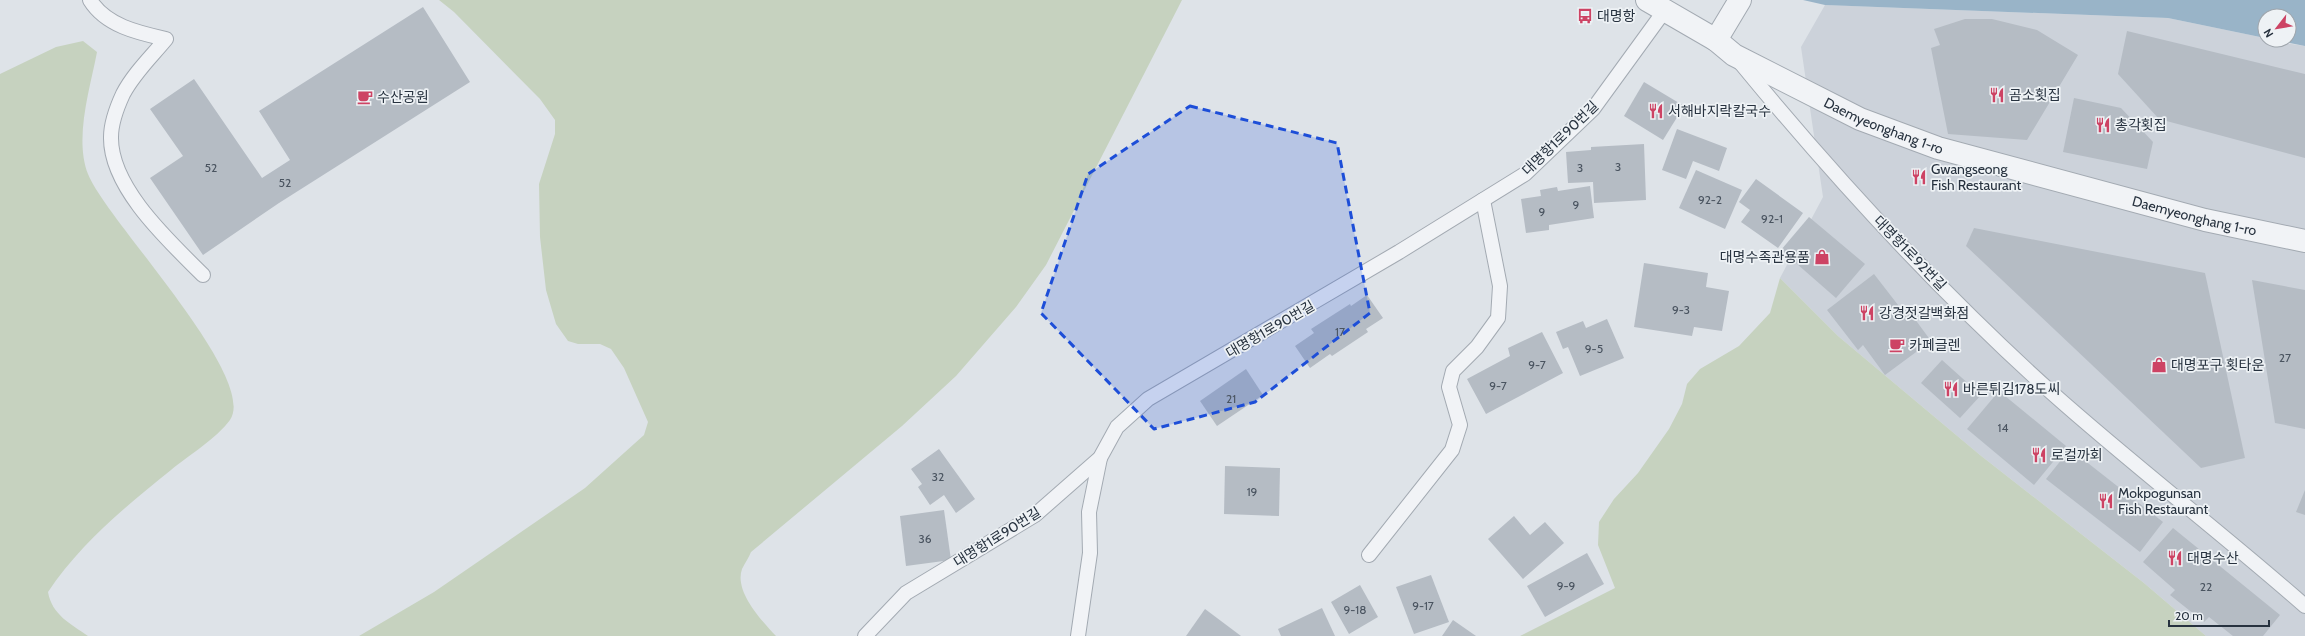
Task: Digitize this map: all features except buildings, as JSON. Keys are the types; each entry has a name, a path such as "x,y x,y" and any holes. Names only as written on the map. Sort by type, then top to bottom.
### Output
{"street":[{"path":"1716,40 1740,0"},
{"name":"Daemyeonghang 1-ro","path":"1656,5 1716,40 1734,55 1860,119 1938,148 2205,220 2305,241"}],"lane":[{"path":"90,0 94,7 110,20 130,31 166,39 139,71 124,93 114,117 111,138 116,164 130,194 158,230 203,275"},
{"name":"대명항1로90번길","path":"865,636 906,593 1035,515 1100,458 1117,427 1148,399 1366,272 1525,174 1593,109 1656,5"},
{"name":"대명항1로92번길","path":"1734,55 1789,121 1852,191 1914,258 1975,319 2051,392 2305,606"},
{"path":"1369,555 1452,450 1460,425 1449,387 1453,371 1477,347 1498,318 1500,286 1483,200"},
{"path":"1078,636 1090,553 1089,512 1100,458"}],"highlighted area":[{"path":"1190,106 1337,143 1370,313 1255,402 1154,429 1041,313 1088,174"}],"shaded area":[{"path":"1825,5 2168,18 2257,36 2257,48 2297,48 2297,45 2305,46 2305,636 2206,636 2144,583 1980,455 1838,336 1780,278 1823,197 1801,47"}],"green space":[{"path":"439,0 1182,0 1046,265 1016,307 956,376 902,426 751,552 742,569 742,587 751,606 776,636 359,636 434,592 585,488 644,435 648,422 624,368 611,349 600,344 578,344 568,341 556,324 546,290 540,237 539,184 555,134 555,120 540,99 454,12"},
{"path":"83,41 97,52 87,97 83,129 84,160 88,174 100,196 203,335 223,370 233,399 230,420 224,427 105,526 74,558 48,592 50,600 58,613 69,623 88,636 0,636 0,74 56,47"},
{"path":"1780,278 1838,336 1980,455 2144,583 2206,636 1520,636 1615,588 1598,545 1599,522 1614,499 1638,473 1669,429 1682,404 1687,384 1700,369 1739,346 1770,313"}],"water":[{"path":"1803,0 2305,0 2305,46 2297,44 2297,8 2257,8 2257,36 2168,18 1825,5"}],"place":[{"name":"대명항","path":"1585,16"},
{"name":"곰소횟집","path":"1997,95"},
{"name":"수산공원","path":"365,97"},
{"name":"서해바지락칼국수","path":"1656,111"},
{"name":"총각횟집","path":"2103,125"},
{"name":"Gwangseong Fish Restaurant","path":"1919,177"},
{"name":"대명수족관용품","path":"1822,257"},
{"name":"강경젓갈백화점","path":"1867,313"},
{"name":"카페글렌","path":"1897,345"},
{"name":"대명포구 횟타운","path":"2159,365"},
{"name":"바른튀김178도씨","path":"1951,389"},
{"name":"로컬까회","path":"2039,455"},
{"name":"Mokpogunsan Fish Restaurant","path":"2106,501"},
{"name":"대명수산","path":"2175,558"}]}
